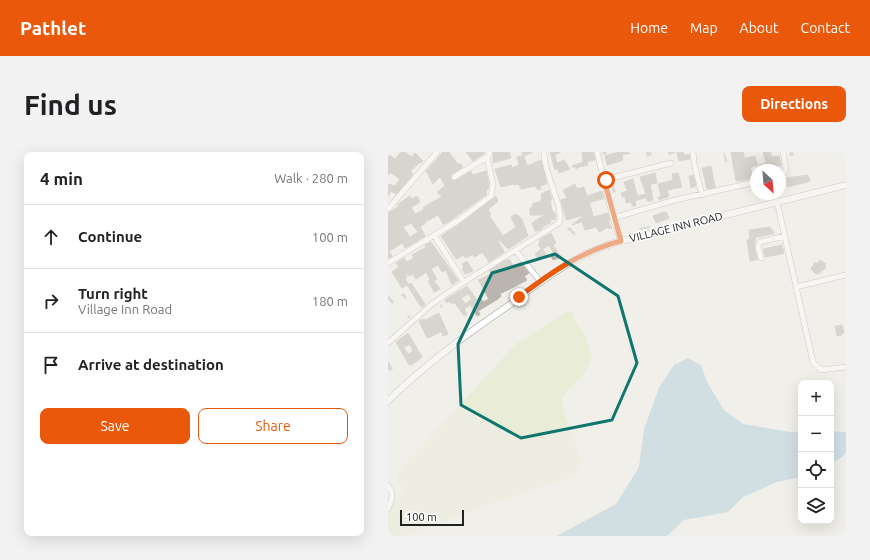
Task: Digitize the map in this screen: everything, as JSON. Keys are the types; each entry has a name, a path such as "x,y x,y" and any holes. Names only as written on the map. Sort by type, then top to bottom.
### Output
{"street":[{"path":"388,209 437,152"},
{"path":"389,339 432,304 464,282 560,222 560,215 545,165 544,152"},
{"path":"596,152 613,218 621,241"},
{"path":"693,152 694,163 702,195"},
{"path":"783,152 785,164"},
{"path":"388,263 434,235 491,196 493,185 488,155 454,177"},
{"path":"604,180 671,163"},
{"path":"613,218 750,183"},
{"name":"VILLAGE INN ROAD","path":"388,402 458,342 540,281 588,251 621,241 846,186"},
{"path":"777,202 816,367 821,370 846,367"},
{"path":"434,235 464,282"},
{"path":"761,258 758,246 760,242 785,236"},
{"path":"516,250 540,281"},
{"path":"796,286 846,275"},
{"path":"388,486 392,492 388,509"}],"highlighted area":[{"path":"555,254 618,296 637,363 612,420 521,438 461,405 458,344 492,273"}],"green space":[{"path":"571,311 574,320 584,333 592,358 585,373 561,398 580,459 581,464 579,469 572,476 401,536 388,536 388,512 392,502 404,494 397,477 403,466 516,344 564,313"}],"water":[{"path":"688,358 701,365 707,382 724,410 743,424 798,432 798,478 777,482 743,497 728,512 684,520 667,536 557,536 616,504 639,467 644,429 659,388 674,365"},
{"path":"834,431 846,432 846,453 834,461"}],"building":[{"path":"401,152 405,152 412,157 415,153 423,161 410,171 413,174 396,194 391,191 388,196 388,184 395,186 400,179 390,172 388,175 388,154 395,159"},
{"path":"443,152 449,152 458,165 460,163 463,167 451,175 452,181 471,171 473,175 486,171 489,185 488,189 486,190 487,194 448,222 443,224 438,215 425,222 425,224 420,226 425,236 405,248 402,243 389,251 392,256 388,258 388,213 398,207 398,204 410,196 412,199 417,196 420,202 411,207 415,214 424,210 423,208 442,197 437,192 445,186 440,177 433,184 426,171","holes":["411,223 418,232 410,237 403,227"]},
{"path":"466,152 473,152 474,154 476,152 485,153 473,161"},
{"path":"493,152 509,152 511,158 493,163"},
{"path":"522,152 533,152 524,156 527,166 541,160 547,183 540,186 541,189 538,190 535,186 521,189 519,184 501,187 495,169 511,165 512,168 519,165 517,157 523,156"},
{"path":"550,152 561,152 555,155 557,163 564,160 570,169 559,173 558,169 555,170"},
{"path":"582,152 593,152 595,160 587,162 588,165 576,169 575,167 572,167 583,162"},
{"path":"619,152 630,153 622,155 623,160 607,165 605,156"},
{"path":"683,152 684,155 689,154 690,159 679,161 677,153"},
{"path":"731,152 743,152 744,158 755,156 757,164 750,164 750,178 736,181"},
{"path":"763,152 770,152 772,157 779,156 781,164 762,164 766,163"},
{"path":"711,166 715,187 707,189 702,168"},
{"path":"655,173 657,183 650,184 653,200 647,201 646,197 635,201 636,205 632,206 631,202 626,203 625,196 622,197 621,193 627,191 624,182 633,179 637,196 646,194 640,177"},
{"path":"678,173 682,187 667,190 669,196 659,200 658,197 661,196 658,184 673,180 672,174"},
{"path":"693,175 696,186 691,188 689,176"},
{"path":"808,175 810,181 787,187 786,178"},
{"path":"575,184 577,189 584,187 587,196 602,191 604,198 589,202 593,217 608,213 610,220 608,221 612,228 609,229 608,227 599,232 596,227 585,230 582,221 572,225 584,215 566,220 561,200 567,198 563,190"},
{"path":"549,190 552,200 550,200 552,210 556,214 555,220 550,219 551,222 541,227 542,229 535,231 532,223 544,215 530,215 530,208 533,207 532,204 542,201 541,194"},
{"path":"496,196 498,201 488,209 491,214 489,215 503,236 516,227 511,217 516,214 522,219 528,236 508,249 499,240 498,241 504,251 489,262 482,252 474,257 473,254 465,258 464,255 456,259 441,236 461,223"},
{"path":"666,212 669,218 656,223 653,216"},
{"path":"770,227 774,233 755,237 754,247 757,259 750,261 747,240 750,239 749,230"},
{"path":"551,233 556,243 553,245 561,257 553,260 551,256 554,254 549,245 542,249 546,254 539,259 535,254 541,249 538,244 540,243 539,240"},
{"path":"431,242 458,280 452,285 446,270 442,272 438,265 431,269 437,279 434,281 440,289 434,292 428,281 430,280 426,272 416,279 413,274 409,276 406,273 405,274 407,277 405,278 408,284 402,288 392,272 399,267 396,263 404,258 407,262 414,258 412,255 426,247 425,245"},
{"path":"782,245 784,253 765,257 763,249"},
{"path":"506,260 510,260 513,266 520,262 529,273 524,276 527,280 500,294 501,296 498,299 478,311 480,314 477,316 470,305 464,309 467,314 464,316 454,302 451,304 450,301 446,303 445,300 467,286 477,300 481,298 483,302 489,299 478,280 491,274 489,271","holes":["468,294 472,299 465,304 461,298"]},
{"path":"820,260 826,264 824,266 826,267 816,274 811,269 815,262 816,264"},
{"path":"467,261 473,271 465,274 462,269 464,267 462,264"},
{"path":"411,283 425,304 421,307 407,285"},
{"path":"439,313 448,334 443,336 441,331 427,338 419,321 425,320"},
{"path":"842,325 844,333 837,336 835,326"},
{"path":"408,333 422,357 409,365 396,342","holes":["409,344 413,351 408,354 403,347"]}],"route":[{"path":"519,297 550,274 588,251 600,246 621,241 615,225 604,180 606,180"}]}
